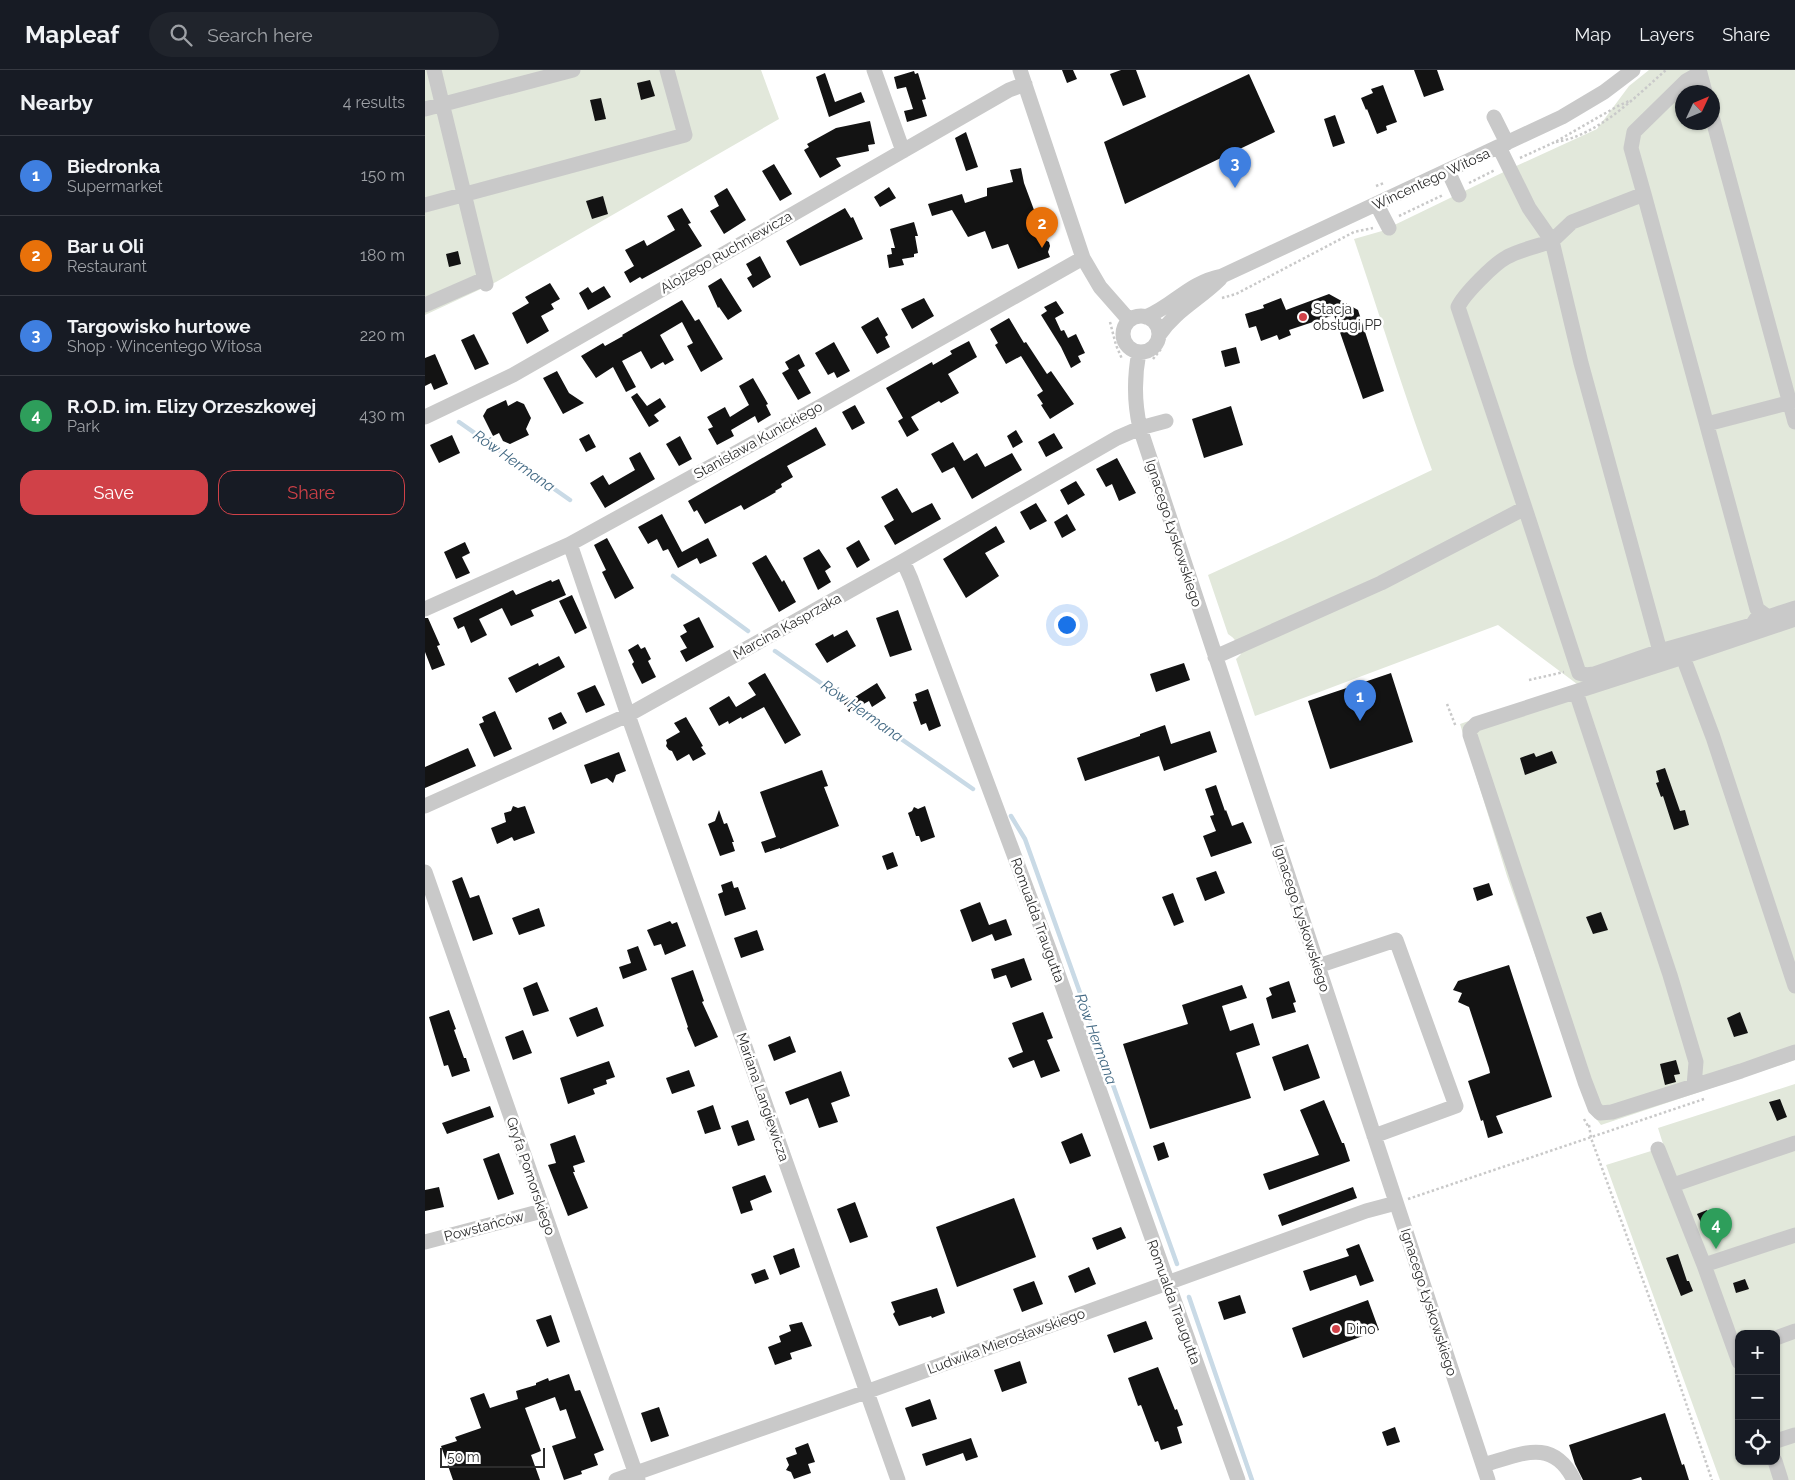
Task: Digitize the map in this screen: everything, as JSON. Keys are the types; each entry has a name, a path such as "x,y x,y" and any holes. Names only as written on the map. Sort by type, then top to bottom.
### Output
{"street":[{"path":"425,305 485,281 434,70"},
{"path":"425,109 573,70"},
{"path":"425,205 685,135 667,70"},
{"path":"874,70 903,151"},
{"name":"Wincentego Witosa","path":"1146,317 1156,313 1198,283 1222,276 1583,106 1633,70"},
{"path":"1681,85 1699,73 1703,85"},
{"path":"1023,77 1083,258 1100,287 1129,320"},
{"name":"Alojzego Ruchniewicza","path":"425,417 513,375 1009,90 1023,77"},
{"path":"1675,91 1633,132 1631,148 1757,609 1768,617 1795,608"},
{"path":"1494,118 1507,164 1529,208 1548,236 1660,651"},
{"path":"1716,130 1792,402 1795,422"},
{"path":"1448,171 1458,192"},
{"path":"1644,194 1572,222 1507,257 1469,290 1459,307 1579,673 1586,675 1594,674 1660,651 1752,625 1761,612"},
{"path":"1377,204 1387,225"},
{"name":"Stanisława Kunickiego","path":"425,609 570,544 821,406 1083,258"},
{"name":"Wincentego Witosa","path":"1159,335 1166,324 1214,285 1222,276"},
{"path":"1140,316 1146,317 1156,324 1159,335 1158,341 1150,349 1139,352 1129,348 1123,337 1125,325 1129,320 1140,316"},
{"name":"Ignacego Łyskowskiego","path":"1139,352 1135,399 1140,428 1488,1480"},
{"path":"1707,424 1792,402"},
{"name":"Marcina Kasprzaka","path":"425,806 628,715 903,561 1117,438 1140,428 1166,421"},
{"path":"1215,657 1381,583 1525,508"},
{"name":"Mariana Langiewicza","path":"570,544 628,715 898,1480"},
{"name":"Romualda Traugutta","path":"903,561 915,588 1051,954 1238,1480"},
{"path":"1795,619 1476,724 1470,730 1470,735 1585,1082 1598,1116 1795,1052"},
{"path":"1683,657 1713,737 1795,986"},
{"path":"1576,692 1670,974 1696,1062 1694,1086"},
{"name":"Gryfa Pomorskiego","path":"425,872 637,1477"},
{"path":"1317,966 1396,940 1456,1106 1374,1136"},
{"path":"1673,1185 1795,1143"},
{"path":"1659,1149 1735,1349"},
{"name":"Ludwika Mierosławskiego","path":"616,1480 637,1477 1366,1211 1396,1203"},
{"name":"Powstańców","path":"425,1242 542,1210"},
{"path":"1704,1265 1795,1235"},
{"path":"1780,1337 1795,1331"},
{"path":"1780,1440 1795,1435"},
{"path":"1483,1465 1534,1451 1544,1452 1558,1458 1565,1464 1574,1480"},
{"path":"1776,1465 1781,1480"}],"path":[{"path":"1555,142 1570,140 1616,114 1666,70"},
{"path":"1219,298 1237,294 1354,232 1387,225 1458,192 1507,164 1555,142 1629,101"},
{"path":"1105,315 1113,328 1116,345 1122,360"},
{"path":"1529,680 1578,669"},
{"path":"1447,704 1456,728"},
{"path":"1396,1203 1711,1097"},
{"path":"1598,1116 1588,1126 1591,1138 1663,1335 1712,1480"}],"shaded area":[{"path":"425,70 761,70 779,119 496,282 425,315"},
{"path":"1649,70 1795,70 1795,1060 1601,1125 1591,1112 1507,876 1460,724 1577,684 1498,625 1255,716 1236,659 1241,654 1240,650 1235,640 1228,634 1208,575 1432,470 1354,239 1382,231 1597,129 1629,86"},
{"path":"1795,1084 1795,1480 1720,1480 1606,1165 1664,1147 1658,1128"}],"building":[{"path":"1062,70 1073,70 1077,79 1067,83"},
{"path":"1121,70 1136,70 1146,97 1123,106 1110,74"},
{"path":"1414,70 1437,70 1444,90 1424,97"},
{"path":"914,71 915,74 918,73 926,99 922,100 927,116 907,122 904,111 913,109 906,87 897,89 894,77"},
{"path":"825,73 835,102 861,92 865,102 829,117 816,77"},
{"path":"1249,74 1275,132 1125,204 1104,142"},
{"path":"650,80 655,96 641,100 637,83"},
{"path":"1383,85 1397,122 1386,126 1387,130 1377,134 1361,98 1373,93 1371,89"},
{"path":"601,98 606,119 595,121 590,100"},
{"path":"1335,115 1345,143 1333,147 1324,119"},
{"path":"870,121 875,144 868,145 869,151 836,158 841,166 820,178 804,150 809,147 807,144 836,128"},
{"path":"966,132 978,167 966,171 955,138"},
{"path":"774,164 792,194 780,201 762,171"},
{"path":"1021,168 1024,183 1042,227 1030,232 1049,242 1048,252 1050,257 1018,269 1008,244 992,249 985,231 968,237 952,210 932,216 928,204 962,194 965,203 987,196 987,188 1013,182 1010,170"},
{"path":"889,187 896,198 880,207 874,197"},
{"path":"727,188 746,220 724,234 710,211 719,206 714,196"},
{"path":"603,196 608,214 592,219 586,201"},
{"path":"682,208 691,223 688,224 702,246 642,279 640,277 630,283 624,272 634,266 625,250 644,240 647,246 675,230 667,216"},
{"path":"845,208 851,218 853,217 863,239 800,266 786,241"},
{"path":"914,222 918,236 915,236 918,253 914,254 914,257 902,259 904,265 889,268 887,255 892,254 891,248 895,248 890,229"},
{"path":"458,251 461,264 449,267 446,254"},
{"path":"760,256 771,277 753,288 747,278 752,275 746,264"},
{"path":"721,278 742,311 728,320 718,308 708,286"},
{"path":"550,283 560,299 551,304 554,309 541,316 549,331 527,344 512,313 529,303 525,297"},
{"path":"604,286 611,297 588,310 579,293 588,287 592,293"},
{"path":"1329,294 1358,310 1384,391 1363,399 1334,315 1289,330 1291,335 1279,340 1277,335 1261,341 1256,326 1249,328 1245,314 1264,308 1263,305 1281,298 1286,310"},
{"path":"924,298 934,316 912,329 901,309"},
{"path":"682,300 695,321 699,319 723,359 701,372 687,346 693,343 682,322 660,335 674,360 665,365 663,362 651,369 641,351 622,361 636,387 626,392 613,367 596,378 581,356 603,343 605,346"},
{"path":"1056,301 1064,313 1055,318 1061,331 1064,330 1068,338 1076,334 1085,353 1078,356 1081,362 1071,368 1061,347 1041,315 1047,311 1044,307"},
{"path":"878,317 888,335 885,337 890,347 877,354 861,327"},
{"path":"1009,318 1024,343 1026,342 1047,374 1051,371 1074,404 1050,419 1037,395 1043,391 1021,356 1006,364 995,345 998,343 990,329"},
{"path":"474,334 489,364 475,370 461,340"},
{"path":"969,341 977,357 948,374 959,393 941,403 939,401 911,417 919,430 907,437 898,421 903,418 886,388 932,362 933,365 952,354 950,351"},
{"path":"834,342 850,371 837,378 834,372 828,375 815,353"},
{"path":"1236,347 1240,363 1225,367 1221,351"},
{"path":"435,354 448,384 434,390 431,383 425,386 425,358"},
{"path":"799,354 805,366 798,370 811,393 798,400 782,373 789,369 785,362"},
{"path":"557,371 569,393 584,403 563,414 543,378"},
{"path":"753,378 768,404 766,405 771,415 758,423 755,416 731,430 734,436 717,445 708,429 713,427 707,417 725,407 730,417 749,405 739,386"},
{"path":"637,393 647,406 660,398 666,407 654,415 659,421 649,427 631,397"},
{"path":"506,400 508,406 517,401 524,404 531,418 526,429 529,435 510,444 503,441 499,433 493,436 483,416 487,409"},
{"path":"855,405 865,423 852,430 842,412"},
{"path":"1231,406 1243,445 1204,458 1192,419"},
{"path":"816,427 826,445 787,466 793,477 781,484 782,487 776,492 744,510 741,505 705,524 697,510 694,512 688,501"},
{"path":"1016,430 1023,442 1013,448 1007,436"},
{"path":"1054,433 1063,448 1046,457 1038,442"},
{"path":"589,434 596,447 586,452 579,439"},
{"path":"452,435 460,453 439,463 430,445"},
{"path":"680,436 692,459 679,466 666,444"},
{"path":"953,442 964,461 977,453 985,467 1012,453 1022,470 972,499 954,467 942,473 931,454"},
{"path":"640,452 655,479 605,508 590,483 603,475 609,485 635,470 629,458"},
{"path":"1117,458 1136,493 1119,501 1112,484 1106,487 1096,469"},
{"path":"1076,481 1085,495 1068,505 1060,490"},
{"path":"897,488 912,513 932,503 941,519 895,545 884,526 894,520 881,497"},
{"path":"1036,503 1047,521 1030,530 1020,512"},
{"path":"662,514 682,552 708,538 717,556 700,564 697,558 678,568 668,549 663,551 657,539 648,544 638,527"},
{"path":"1067,514 1076,530 1062,538 1054,522"},
{"path":"996,526 1005,542 985,553 999,576 966,598 943,559"},
{"path":"607,538 634,588 615,599 602,572 606,570 594,545"},
{"path":"859,540 870,560 857,568 846,548"},
{"path":"465,542 470,553 462,557 470,573 456,579 444,552"},
{"path":"819,549 831,567 825,571 831,582 818,590 803,558"},
{"path":"766,555 782,582 784,580 796,602 779,612 752,563"},
{"path":"559,579 566,595 531,610 534,616 511,626 502,608 479,619 487,635 471,643 464,626 458,629 453,618 513,590 516,595 551,580 552,582"},
{"path":"572,595 587,628 575,634 559,601"},
{"path":"898,610 912,650 890,657 876,618"},
{"path":"699,617 714,647 686,662 680,651 687,648 680,636 687,632 683,625"},
{"path":"425,618 428,618 440,645 437,646 445,665 432,670 425,652"},
{"path":"847,630 856,646 827,663 815,644 833,634 834,637"},
{"path":"638,644 641,649 645,647 651,659 648,661 656,677 642,684 632,664 634,662 628,650"},
{"path":"559,656 565,667 516,693 508,678 538,663 539,666"},
{"path":"1184,663 1190,680 1156,692 1150,674"},
{"path":"765,673 801,735 785,744 764,707 742,719 741,717 729,724 728,721 719,726 709,708 729,696 736,707 756,695 748,683"},
{"path":"1391,673 1413,742 1330,769 1308,701"},
{"path":"877,683 886,698 872,707 869,701 849,712 844,704"},
{"path":"595,685 605,705 586,713 577,693"},
{"path":"928,689 941,726 929,731 926,723 921,725 913,702 917,701 915,694"},
{"path":"495,711 512,749 494,757 479,724 484,722 482,717"},
{"path":"561,712 567,723 553,730 548,718"},
{"path":"686,717 706,754 693,761 689,754 677,761 672,751 666,746 666,740 680,732 674,723"},
{"path":"1165,725 1171,744 1210,731 1217,752 1164,771 1159,756 1085,781 1077,758 1140,736 1140,734"},
{"path":"468,748 476,766 425,788 425,767"},
{"path":"1552,751 1557,763 1525,775 1520,758 1534,753 1536,757"},
{"path":"619,752 626,771 616,775 613,783 607,778 591,784 584,765"},
{"path":"1665,768 1680,811 1685,810 1689,825 1674,830 1663,796 1661,797 1656,783 1659,782 1656,771"},
{"path":"822,770 828,786 824,787 839,826 765,853 761,842 776,837 760,792"},
{"path":"1216,785 1232,826 1243,822 1252,843 1211,857 1203,836 1216,831 1210,816 1214,815 1205,789"},
{"path":"513,806 518,808 525,806 535,833 514,841 512,837 497,844 491,828 506,822 504,813 511,811"},
{"path":"925,806 935,837 921,842 919,836 916,836 908,813 914,807 918,809"},
{"path":"719,810 724,824 727,823 734,842 732,842 735,851 720,856 708,824 715,821"},
{"path":"893,852 898,866 887,870 882,856"},
{"path":"1216,871 1225,893 1205,901 1196,878"},
{"path":"462,877 470,898 479,895 493,934 473,941 452,881"},
{"path":"732,881 734,888 738,887 746,909 725,916 718,894 723,892 721,885"},
{"path":"1489,883 1493,895 1477,901 1473,888"},
{"path":"1173,893 1184,922 1174,926 1162,897"},
{"path":"980,902 989,925 1006,919 1012,935 995,941 992,934 972,942 960,910"},
{"path":"539,908 545,926 519,935 512,918"},
{"path":"1601,912 1608,930 1593,934 1586,917"},
{"path":"670,921 672,924 677,922 686,946 665,955 661,944 654,946 647,930"},
{"path":"757,930 764,950 741,958 734,938"},
{"path":"638,946 647,970 623,979 619,967 631,963 627,950"},
{"path":"1024,958 1032,980 1011,988 1006,975 994,979 991,969"},
{"path":"1509,965 1552,1097 1496,1116 1503,1133 1488,1138 1468,1081 1490,1073 1489,1068 1469,1007 1458,1002 1462,993 1453,990 1458,981"},
{"path":"693,970 704,1001 702,1002 718,1037 695,1047 671,978"},
{"path":"1289,981 1296,1002 1293,1003 1296,1012 1272,1019 1266,998 1272,995 1269,988"},
{"path":"537,982 549,1011 533,1016 523,988"},
{"path":"1242,985 1247,998 1222,1006 1230,1031 1253,1023 1260,1045 1236,1053 1251,1098 1150,1129 1123,1044 1188,1024 1182,1005"},
{"path":"597,1007 604,1026 577,1037 569,1018"},
{"path":"449,1010 456,1029 454,1030 470,1071 452,1077 448,1065 444,1066 429,1017"},
{"path":"1043,1012 1053,1038 1047,1040 1060,1071 1041,1078 1034,1060 1013,1068 1008,1058 1023,1052 1012,1023"},
{"path":"1740,1012 1748,1033 1734,1037 1727,1018"},
{"path":"523,1030 532,1053 513,1060 505,1037"},
{"path":"790,1036 796,1052 774,1061 768,1045"},
{"path":"1308,1044 1320,1078 1284,1091 1272,1057"},
{"path":"1676,1060 1680,1074 1674,1075 1676,1082 1665,1085 1660,1064"},
{"path":"609,1061 615,1077 606,1080 607,1084 593,1089 595,1094 568,1104 560,1078"},
{"path":"689,1070 695,1086 672,1094 666,1078"},
{"path":"841,1071 850,1096 831,1103 838,1122 819,1128 808,1098 790,1105 785,1092"},
{"path":"1780,1099 1787,1117 1777,1121 1769,1102"},
{"path":"1324,1100 1342,1143 1344,1143 1350,1161 1269,1190 1263,1174 1319,1155 1300,1110"},
{"path":"713,1105 721,1129 705,1134 697,1111"},
{"path":"490,1106 494,1117 447,1134 442,1123"},
{"path":"748,1120 755,1140 738,1146 731,1126"},
{"path":"1082,1133 1091,1156 1070,1164 1061,1142"},
{"path":"575,1135 585,1162 573,1166 575,1172 573,1172 588,1208 568,1216 548,1165 556,1163 550,1144"},
{"path":"1164,1142 1169,1157 1158,1161 1153,1146"},
{"path":"499,1153 514,1194 498,1200 483,1159"},
{"path":"765,1175 772,1192 750,1201 753,1210 741,1214 732,1187"},
{"path":"439,1187 444,1207 425,1211 425,1190"},
{"path":"1353,1187 1357,1198 1282,1226 1278,1215"},
{"path":"1014,1198 1036,1257 957,1287 936,1227"},
{"path":"855,1202 868,1237 850,1243 837,1209"},
{"path":"1707,1210 1713,1224 1703,1227 1697,1214"},
{"path":"1121,1227 1126,1238 1097,1250 1092,1238"},
{"path":"1359,1244 1374,1281 1360,1286 1356,1275 1310,1291 1303,1271 1349,1256 1346,1249"},
{"path":"794,1248 800,1267 780,1275 773,1256"},
{"path":"1678,1254 1687,1281 1689,1281 1693,1291 1681,1296 1666,1258"},
{"path":"1089,1267 1096,1284 1075,1293 1068,1276"},
{"path":"765,1269 769,1279 755,1284 751,1274"},
{"path":"1745,1279 1749,1289 1736,1293 1733,1283"},
{"path":"1034,1281 1043,1304 1022,1312 1013,1289"},
{"path":"937,1288 945,1313 899,1326 893,1314 895,1312 891,1302"},
{"path":"1240,1295 1246,1313 1224,1320 1218,1302"},
{"name":"Dino","path":"1368,1300 1379,1330 1303,1358 1292,1328"},
{"path":"551,1315 560,1342 547,1347 536,1320"},
{"path":"1146,1321 1153,1339 1114,1353 1107,1335"},
{"path":"802,1322 812,1346 790,1353 792,1359 775,1365 768,1347 781,1342 779,1336 791,1331 789,1325"},
{"path":"1020,1361 1027,1383 1002,1392 994,1370"},
{"path":"1158,1367 1183,1425 1177,1427 1182,1443 1161,1450 1158,1441 1155,1442 1141,1405 1138,1406 1128,1378"},
{"path":"569,1374 575,1391 580,1390 604,1450 594,1454 598,1465 581,1471 582,1474 564,1480 552,1446 576,1438 566,1409 560,1411 555,1397 525,1408 541,1451 531,1455 540,1480 453,1480 441,1446 457,1441 455,1437 481,1428 470,1398 484,1393 490,1408 518,1399 516,1391 536,1385 536,1383 548,1378 549,1381"},
{"path":"930,1399 937,1419 912,1427 905,1408"},
{"path":"659,1407 669,1436 651,1442 641,1413"},
{"path":"1665,1413 1682,1465 1684,1464 1689,1480 1642,1480 1641,1477 1631,1480 1583,1480 1569,1445"},
{"path":"1395,1427 1400,1442 1387,1446 1382,1432"},
{"path":"971,1438 978,1457 966,1461 963,1453 926,1466 922,1454"},
{"path":"808,1443 815,1462 808,1464 811,1473 794,1479 791,1472 786,1470 789,1465 786,1458 797,1454 795,1448"}],"waterway":[{"name":"Rów Hermana","path":"459,422 570,500"},
{"name":"Rów Hermana","path":"673,576 748,631"},
{"name":"Rów Hermana","path":"775,651 973,789"},
{"name":"Rów Hermana","path":"1011,816 1025,839 1177,1264"},
{"path":"1189,1297 1252,1480"}],"place":[{"name":"Targowisko hurtowe","path":"1235,188"},
{"name":"Bar u Oli","path":"1042,248"},
{"name":"Stacja obsługi PP","path":"1303,317"},
{"name":"Biedronka","path":"1360,721"},
{"name":"R.O.D. im. Elizy Orzeszkowej","path":"1716,1249"},
{"name":"Dino","path":"1336,1329"}]}
